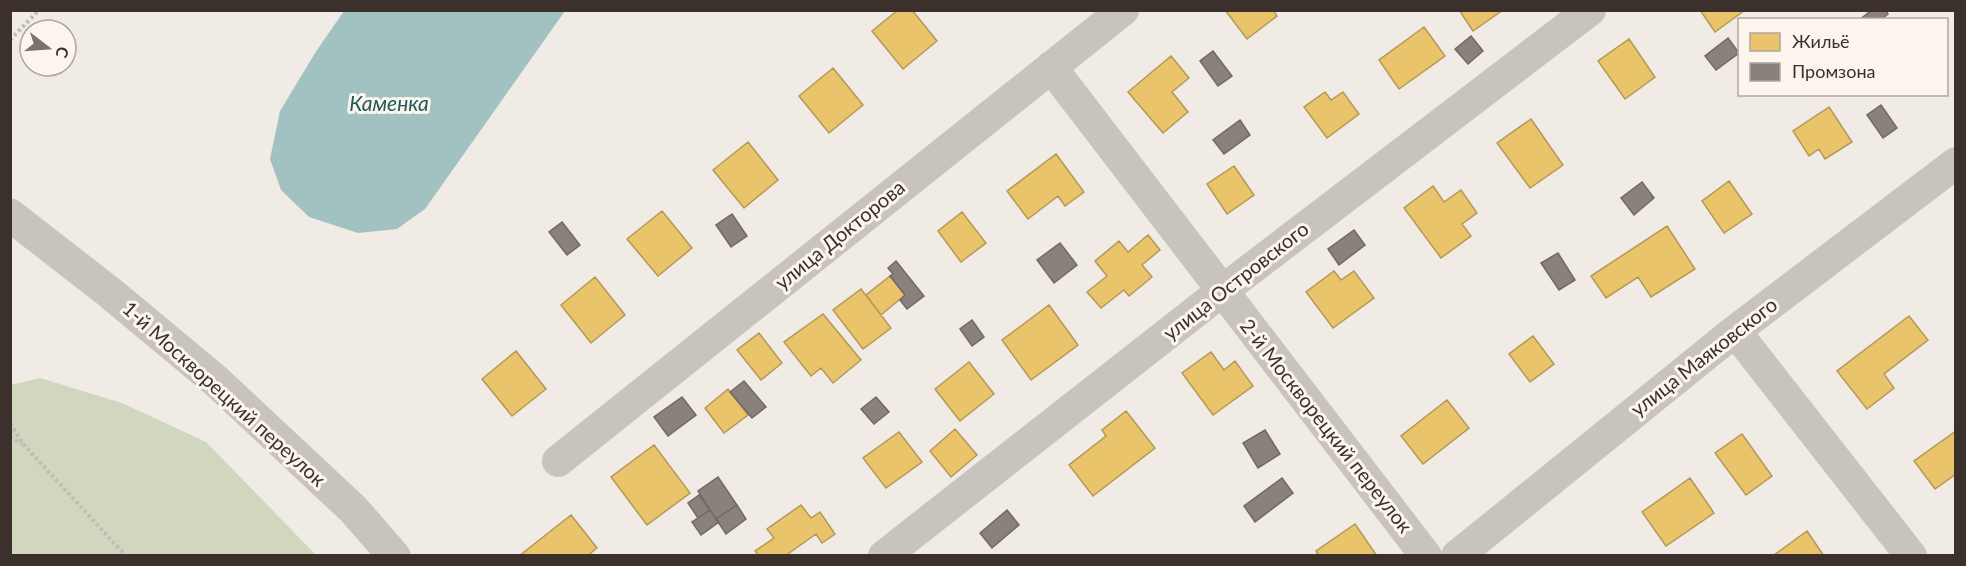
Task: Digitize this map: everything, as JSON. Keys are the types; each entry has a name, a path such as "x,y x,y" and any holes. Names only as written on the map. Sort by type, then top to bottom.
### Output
{"street":[{"name":"улица Докторова","path":"558,460 1123,10"},
{"name":"улица Островского","path":"884,555 1222,291 1590,10"},
{"name":"2-й Москворецкий переулок","path":"1051,67 1426,555"},
{"name":"улица Маяковского","path":"1457,555 1735,331 1956,163"},
{"name":"1-й Москворецкий переулок","path":"10,215 216,381 353,510 394,555"},
{"path":"1735,331 1911,555"}],"path":[{"path":"10,40 39,10"},
{"path":"10,424 25,446 126,555"},
{"path":"10,436 25,446"}],"green space":[{"path":"40,378 122,403 206,442 316,555 11,555 11,385"}],"water":[{"name":"Каменка","path":"344,11 565,11 425,209 397,229 358,233 309,217 281,190 270,159 280,111"}],"building: Жильё":[{"path":"898,10 912,10 937,41 903,69 872,31"},
{"path":"1225,10 1273,10 1277,16 1247,39"},
{"path":"1459,10 1503,10 1473,31"},
{"path":"1700,10 1745,10 1715,32"},
{"path":"1424,27 1445,56 1399,89 1379,60"},
{"path":"1629,39 1655,77 1625,99 1598,61"},
{"path":"1171,56 1189,78 1172,92 1188,112 1163,133 1128,92"},
{"path":"833,68 863,105 829,133 799,96"},
{"path":"1325,92 1331,100 1343,92 1359,114 1327,138 1304,107"},
{"path":"1829,107 1852,142 1825,159 1819,149 1809,156 1793,131"},
{"path":"1531,119 1563,165 1530,188 1497,143"},
{"path":"748,142 778,180 744,208 713,170"},
{"path":"1056,154 1084,192 1065,206 1058,196 1028,219 1007,191"},
{"path":"1234,166 1254,195 1227,214 1207,184"},
{"path":"1729,181 1752,214 1724,233 1702,201"},
{"path":"1433,186 1444,202 1461,190 1477,213 1462,224 1471,236 1441,258 1404,208"},
{"path":"662,211 692,248 658,276 627,239"},
{"path":"962,212 986,243 961,262 938,231"},
{"path":"1667,226 1695,269 1651,297 1638,277 1606,298 1591,276"},
{"path":"1148,235 1160,250 1142,265 1152,277 1129,296 1124,290 1101,308 1087,292 1107,276 1095,261 1119,241 1128,252"},
{"path":"1334,271 1341,280 1354,271 1374,298 1333,328 1306,292"},
{"path":"890,276 905,295 881,315 866,295"},
{"path":"595,277 625,315 591,343 561,305"},
{"path":"861,289 891,328 863,349 833,310"},
{"path":"1049,305 1078,345 1031,380 1002,340"},
{"path":"823,314 861,360 833,383 821,368 811,376 784,342"},
{"path":"1909,316 1928,340 1884,374 1894,388 1867,409 1837,371"},
{"path":"759,333 782,363 761,380 737,350"},
{"path":"1533,336 1554,364 1530,382 1509,354"},
{"path":"516,351 546,389 512,416 482,379"},
{"path":"1211,352 1224,370 1235,361 1253,386 1213,415 1182,373"},
{"path":"969,362 994,394 960,421 935,389"},
{"path":"728,389 748,415 724,433 705,408"},
{"path":"1447,400 1469,428 1423,464 1401,436"},
{"path":"1126,411 1155,448 1093,496 1069,465 1106,436 1102,430"},
{"path":"955,429 977,455 951,477 930,451"},
{"path":"1956,431 1956,474 1935,489 1914,461"},
{"path":"899,432 922,462 886,488 863,458"},
{"path":"1742,434 1772,476 1746,495 1715,453"},
{"path":"654,445 690,493 647,525 611,477"},
{"path":"1690,478 1714,513 1666,546 1642,512"},
{"path":"801,505 811,518 820,512 835,534 822,543 816,534 785,556 759,556 755,551 774,538 767,529"},
{"path":"571,515 597,548 587,556 519,556"},
{"path":"1355,524 1377,556 1319,556 1316,551"},
{"path":"1807,531 1824,556 1774,555"}],"building: Промзона":[{"path":"1872,10 1886,10 1888,14 1883,18 1862,18"},
{"path":"1471,36 1483,51 1468,64 1455,49"},
{"path":"1728,38 1738,52 1716,70 1705,56"},
{"path":"1213,51 1232,76 1218,86 1200,61"},
{"path":"1881,105 1897,128 1883,138 1867,115"},
{"path":"1240,120 1250,135 1224,154 1213,140"},
{"path":"1642,182 1654,198 1634,215 1621,198"},
{"path":"732,214 747,236 731,247 716,225"},
{"path":"562,222 580,245 567,255 549,232"},
{"path":"1354,230 1365,245 1339,265 1328,249"},
{"path":"1060,243 1077,265 1054,283 1037,260"},
{"path":"1558,253 1575,280 1559,290 1541,263"},
{"path":"896,261 924,296 907,309 900,300 905,295 890,276 893,274 888,268"},
{"path":"972,320 984,337 972,346 960,329"},
{"path":"744,381 766,407 752,418 730,392"},
{"path":"682,397 696,415 668,436 654,417"},
{"path":"876,397 889,412 874,424 861,409"},
{"path":"1265,430 1280,454 1258,468 1243,443"},
{"path":"718,477 737,505 716,519 698,491"},
{"path":"1282,478 1293,493 1255,522 1244,506"},
{"path":"699,495 710,510 698,518 688,503"},
{"path":"737,505 746,519 726,534 716,519"},
{"path":"710,510 719,522 701,535 692,522"},
{"path":"1007,510 1019,525 992,548 980,533"}]}
